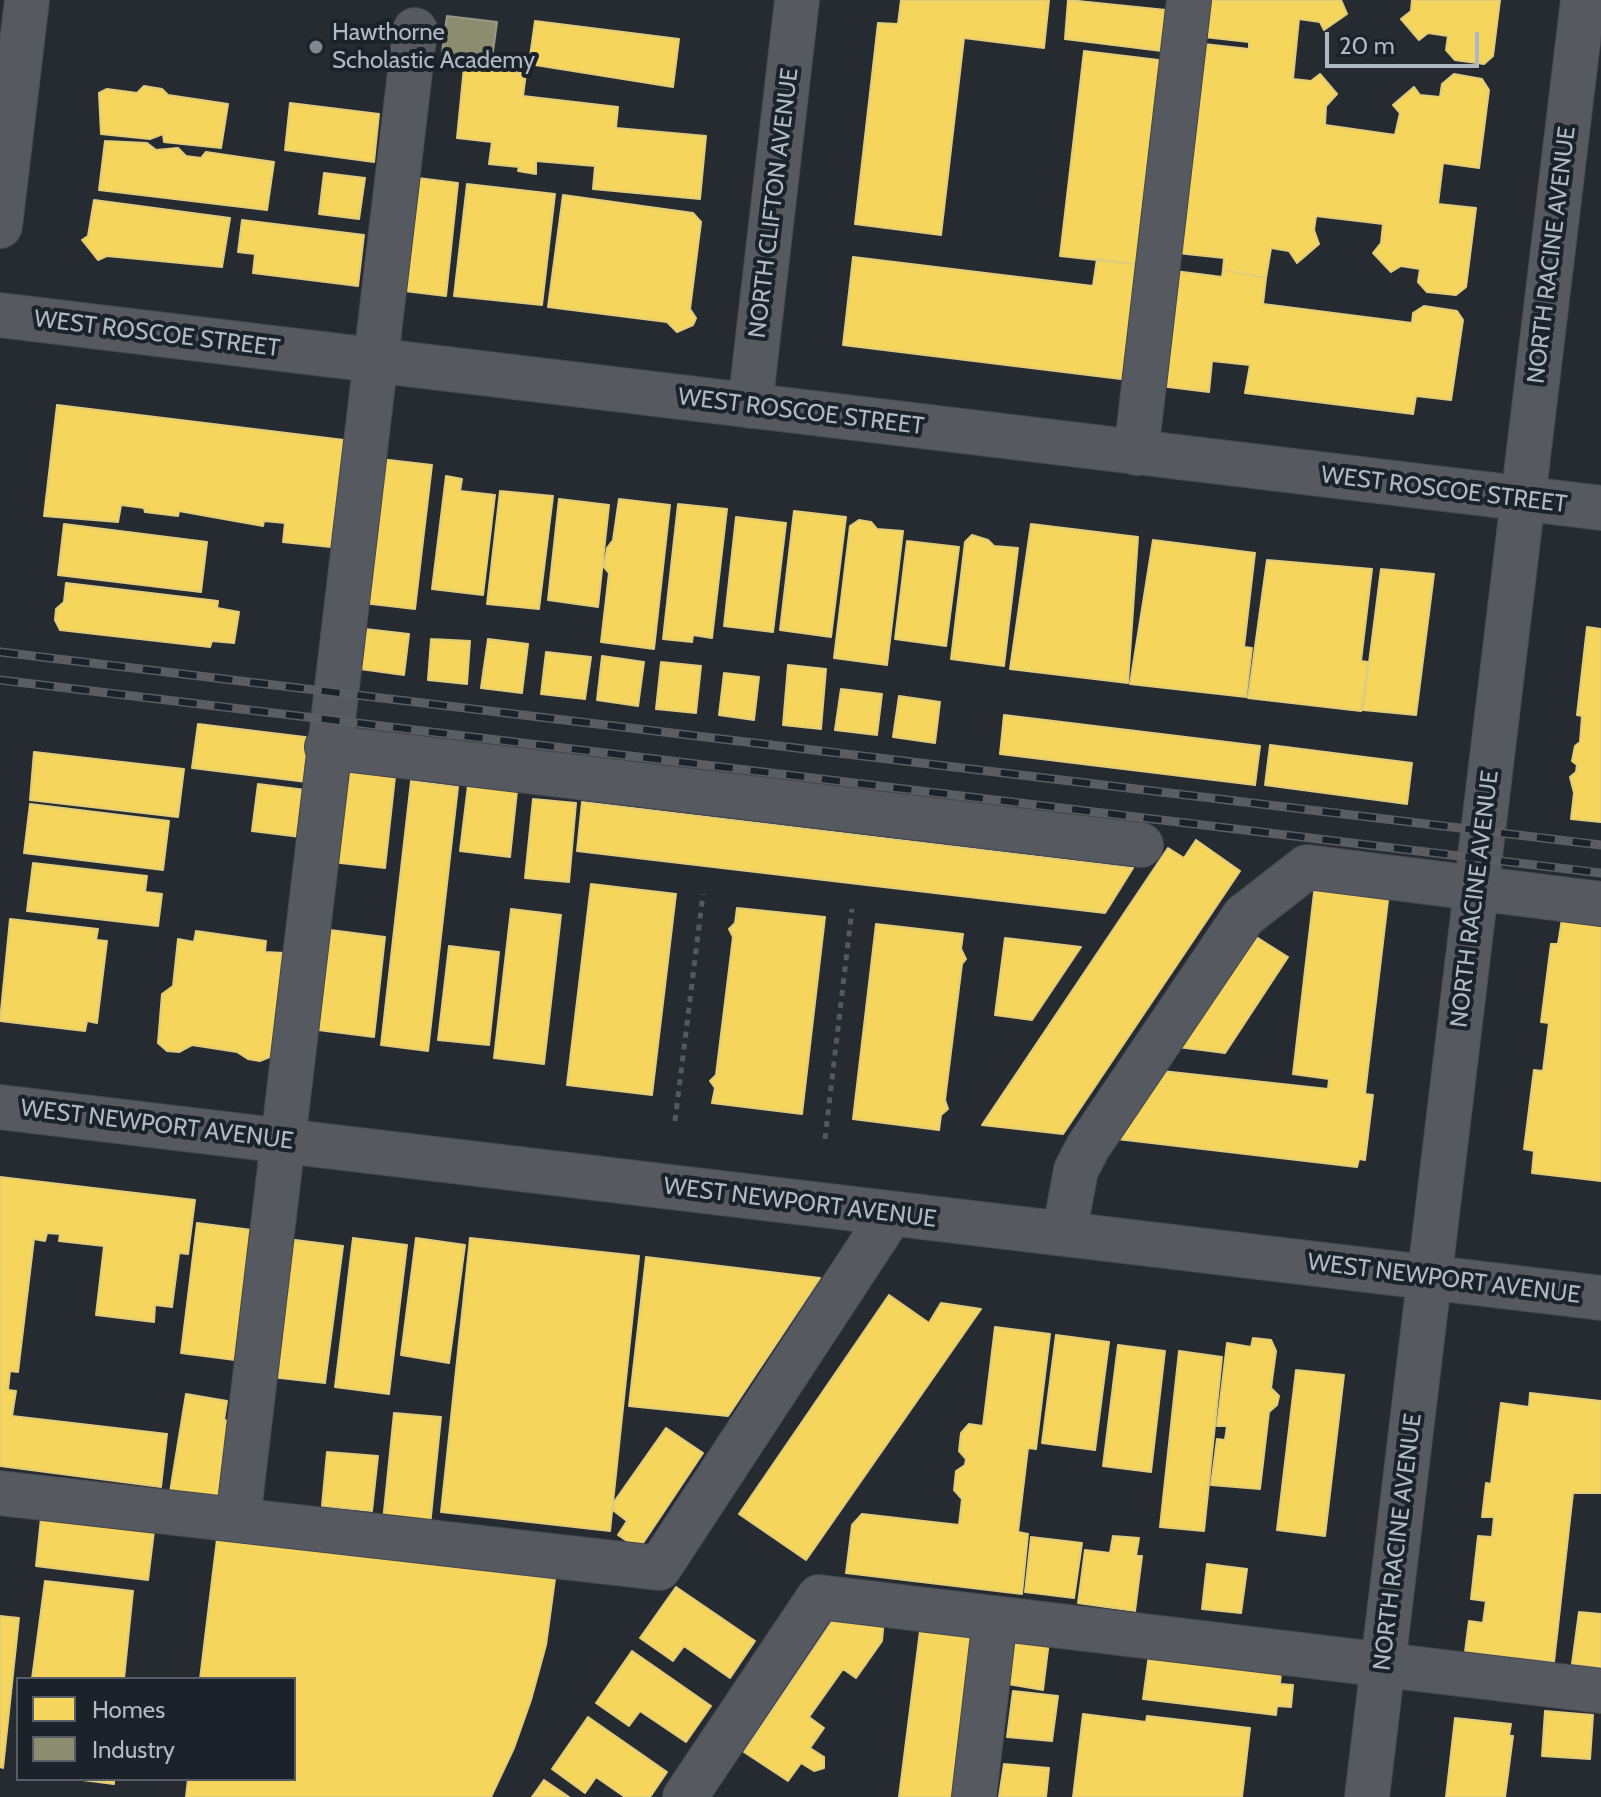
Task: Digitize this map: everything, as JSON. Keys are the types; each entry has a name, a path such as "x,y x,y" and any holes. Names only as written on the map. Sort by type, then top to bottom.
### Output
{"street":[{"path":"0,226 27,0"},
{"name":"NORTH CLIFTON AVENUE","path":"750,406 797,0"},
{"path":"1136,453 1189,0"},
{"name":"NORTH RACINE AVENUE","path":"1367,1797 1523,499 1583,149 1583,0"},
{"path":"238,1520 280,1140 415,30"},
{"name":"WEST ROSCOE STREET","path":"0,315 1601,508"},
{"path":"327,747 1141,845"},
{"path":"1064,1234 1076,1170 1088,1147 1244,916 1307,867 1601,904"},
{"name":"WEST NEWPORT AVENUE","path":"0,1107 1601,1298"},
{"path":"0,1493 659,1568 891,1214"},
{"path":"685,1797 819,1597 1601,1691"},
{"path":"974,1797 995,1618"}],"path":[{"path":"675,1121 703,894"},
{"path":"825,1139 852,909"}],"building: Homes":[{"path":"901,0 1049,0 1044,48 964,38 941,235 855,224 878,23 898,24"},
{"path":"1068,0 1166,10 1162,51 1065,39"},
{"path":"1208,0 1341,0 1347,14 1324,30 1320,22 1299,19 1293,79 1311,81 1320,74 1337,94 1326,106 1325,125 1395,135 1400,113 1393,105 1414,87 1420,95 1440,97 1442,84 1454,74 1482,79 1489,90 1479,168 1443,163 1438,204 1476,208 1466,287 1456,295 1427,292 1418,282 1420,269 1401,266 1391,272 1373,253 1381,243 1383,224 1316,216 1314,230 1319,244 1297,263 1289,251 1271,248 1266,278 1223,270 1224,258 1177,253 1204,44 1249,49 1249,42 1204,37"},
{"path":"1412,0 1500,0 1493,56 1484,64 1455,60 1446,50 1448,36 1428,33 1419,40 1401,19 1411,11"},
{"path":"535,21 679,39 673,87 529,64"},
{"path":"1084,51 1167,61 1143,265 1060,256"},
{"path":"464,67 526,73 523,96 618,107 616,128 706,136 700,199 593,189 595,166 536,161 536,174 518,171 519,167 489,164 492,142 457,138"},
{"path":"144,86 162,89 168,95 228,104 221,148 164,142 163,134 150,139 101,134 99,93 107,89 137,93"},
{"path":"290,103 379,114 374,162 285,150"},
{"path":"105,141 147,143 156,150 178,148 186,156 201,158 206,152 274,162 267,210 99,190"},
{"path":"324,173 365,178 359,219 319,214"},
{"path":"410,177 458,183 446,296 396,290"},
{"path":"467,184 555,194 542,305 454,296"},
{"path":"563,195 693,213 701,222 690,309 696,318 693,325 677,332 667,322 548,307"},
{"path":"94,200 230,218 222,267 107,256 98,260 82,240 88,236"},
{"path":"242,220 364,235 358,286 253,273 255,254 238,252"},
{"path":"853,257 1093,286 1097,259 1143,265 1129,380 843,345"},
{"path":"1223,270 1266,278 1263,304 1412,323 1413,313 1424,306 1457,311 1463,320 1451,400 1416,396 1413,414 1245,393 1250,365 1212,361 1209,392 1160,386 1175,271 1222,277"},
{"path":"57,405 344,440 331,547 283,542 285,523 264,521 263,526 179,511 178,516 121,505 118,522 44,516"},
{"path":"380,459 432,465 415,609 363,603"},
{"path":"446,476 462,479 460,491 495,495 483,595 432,589"},
{"path":"500,491 553,496 539,609 487,604"},
{"path":"559,499 609,505 598,607 548,600"},
{"path":"619,499 670,505 654,649 601,642 609,573 604,567 607,548 613,540"},
{"path":"678,504 727,509 712,638 693,635 692,642 663,639"},
{"path":"794,511 846,517 831,637 780,630"},
{"path":"736,517 786,523 773,632 724,626"},
{"path":"859,520 871,522 877,529 903,531 887,665 834,658 850,526"},
{"path":"64,524 207,542 201,592 58,575"},
{"path":"1031,524 1138,537 1128,683 1010,669"},
{"path":"972,535 988,540 994,546 1018,548 1004,666 951,659 965,542"},
{"path":"1153,540 1255,553 1244,647 1252,648 1246,697 1130,684"},
{"path":"907,541 959,547 946,646 895,639"},
{"path":"1267,560 1372,569 1361,661 1368,662 1361,711 1248,698"},
{"path":"1381,569 1434,574 1416,715 1363,710"},
{"path":"66,583 218,601 217,608 239,612 234,643 212,641 210,647 60,630 55,620 56,609 64,602"},
{"path":"1587,627 1601,629 1601,822 1571,819 1574,793 1570,777 1576,772 1577,765 1572,761 1575,746 1580,742 1582,716 1577,715"},
{"path":"365,629 409,634 404,675 360,669"},
{"path":"431,639 470,641 467,684 428,680"},
{"path":"488,639 528,644 522,693 481,688"},
{"path":"546,652 591,657 585,699 541,694"},
{"path":"602,656 644,662 638,706 597,700"},
{"path":"661,662 701,666 696,713 656,709"},
{"path":"788,665 826,669 821,729 783,725"},
{"path":"724,673 759,677 754,720 719,715"},
{"path":"841,689 882,694 877,735 835,730"},
{"path":"899,696 940,702 935,743 893,737"},
{"path":"1004,715 1260,746 1255,785 1000,754"},
{"path":"198,724 313,738 307,782 192,768"},
{"path":"1270,745 1412,763 1407,804 1265,785"},
{"path":"34,752 184,769 178,817 30,800"},
{"path":"342,771 395,777 385,868 332,862"},
{"path":"411,781 458,787 428,1051 381,1045"},
{"path":"258,784 306,790 301,837 252,831"},
{"path":"468,785 517,791 510,857 460,851"},
{"path":"533,799 576,803 569,882 525,878"},
{"path":"582,802 1133,868 1105,913 577,851"},
{"path":"30,804 169,821 163,870 24,853"},
{"path":"1196,840 1240,871 1063,1134 982,1125 1168,848 1184,858"},
{"path":"33,863 147,876 145,892 162,894 158,926 27,911"},
{"path":"591,884 676,894 652,1095 567,1085"},
{"path":"1315,884 1389,892 1365,1094 1373,1095 1365,1160 1359,1159 1357,1167 1117,1139 1162,1071 1328,1089 1329,1079 1293,1074"},
{"path":"737,908 825,917 802,1114 712,1103 715,1088 710,1081 716,1075 733,937 729,929 735,923"},
{"path":"511,909 561,915 544,1064 494,1058"},
{"path":"10,919 98,929 96,940 107,941 97,1023 87,1021 85,1031 0,1021"},
{"path":"1562,919 1601,924 1601,1181 1532,1173 1534,1151 1524,1149 1534,1070 1543,1071 1549,1023 1541,1022 1551,944 1558,944"},
{"path":"876,924 963,934 961,949 966,959 962,964 945,1100 948,1109 941,1115 939,1130 853,1119"},
{"path":"330,930 385,937 374,1037 318,1030"},
{"path":"196,931 266,941 265,952 284,953 272,1056 260,1061 248,1059 237,1052 192,1045 179,1052 167,1051 158,1043 162,994 173,986 178,939 194,942"},
{"path":"1253,935 1288,957 1225,1053 1178,1047"},
{"path":"1005,938 1081,947 1032,1020 995,1015"},
{"path":"449,946 499,952 489,1045 438,1040"},
{"path":"0,1177 195,1200 188,1254 179,1253 172,1307 155,1305 154,1322 96,1315 104,1246 59,1241 60,1234 47,1233 45,1241 34,1239 18,1372 10,1371 8,1390 16,1391 12,1416 167,1434 161,1487 0,1466"},
{"path":"197,1223 252,1230 235,1360 181,1353"},
{"path":"353,1238 407,1245 389,1394 335,1387"},
{"path":"416,1238 465,1245 449,1363 401,1355"},
{"path":"470,1238 639,1256 610,1531 441,1512"},
{"path":"287,1239 343,1246 325,1383 271,1377"},
{"path":"646,1257 820,1278 728,1416 629,1406"},
{"path":"889,1295 929,1323 941,1303 981,1309 806,1560 739,1514"},
{"path":"995,1327 1050,1334 1036,1449 1028,1448 1018,1532 1028,1534 1022,1594 846,1573 852,1525 862,1514 959,1525 962,1499 954,1490 956,1471 965,1465 966,1459 959,1451 961,1433 969,1424 983,1426"},
{"path":"1056,1335 1109,1342 1095,1450 1042,1443"},
{"path":"1253,1338 1271,1340 1276,1351 1271,1388 1279,1396 1277,1405 1269,1412 1260,1489 1211,1485 1217,1439 1225,1440 1227,1426 1217,1426 1227,1343 1251,1347"},
{"path":"1118,1345 1165,1351 1151,1472 1103,1466"},
{"path":"1179,1351 1222,1357 1204,1531 1160,1527"},
{"path":"1296,1370 1344,1375 1325,1536 1277,1530"},
{"path":"1530,1393 1601,1401 1601,1493 1573,1493 1554,1662 1465,1652 1469,1621 1483,1623 1486,1601 1471,1599 1478,1536 1492,1537 1494,1517 1482,1517 1486,1483 1491,1484 1501,1403 1529,1407"},
{"path":"186,1394 227,1401 224,1420 232,1421 218,1501 170,1492"},
{"path":"394,1413 441,1417 430,1526 383,1521"},
{"path":"666,1428 703,1453 639,1549 618,1535 627,1521 614,1511 614,1502"},
{"path":"327,1452 378,1456 372,1511 322,1506"},
{"path":"41,1518 154,1531 148,1580 36,1566"},
{"path":"1113,1536 1139,1538 1136,1556 1142,1556 1135,1611 1078,1603 1085,1550 1110,1553"},
{"path":"1031,1537 1082,1543 1074,1598 1025,1592"},
{"path":"217,1539 555,1579 546,1645 531,1700 514,1748 491,1797 186,1797 188,1781 296,1781 296,1677 200,1677"},
{"path":"1207,1564 1247,1569 1241,1613 1202,1609"},
{"path":"45,1581 133,1591 124,1677 32,1677"},
{"path":"676,1587 755,1641 730,1678 684,1646 673,1661 640,1638"},
{"path":"1579,1612 1601,1614 1601,1668 1572,1664"},
{"path":"837,1614 884,1618 882,1641 856,1678 843,1669 809,1717 824,1728 810,1748 824,1757 824,1768 814,1771 801,1763 788,1781 744,1752"},
{"path":"0,1616 19,1618 3,1768 0,1767"},
{"path":"921,1623 978,1629 957,1797 899,1797"},
{"path":"1014,1637 1049,1641 1043,1690 1008,1684"},
{"path":"1150,1647 1282,1663 1280,1684 1293,1685 1291,1707 1277,1706 1276,1715 1143,1699"},
{"path":"632,1651 711,1706 686,1742 640,1711 629,1726 596,1703"},
{"path":"1013,1691 1058,1696 1052,1741 1007,1737"},
{"path":"1545,1711 1593,1715 1590,1759 1542,1756"},
{"path":"1083,1714 1146,1722 1147,1716 1250,1728 1242,1797 1073,1797"},
{"path":"588,1717 667,1772 650,1797 625,1797 596,1777 585,1793 552,1769"},
{"path":"1455,1718 1511,1724 1509,1736 1513,1736 1505,1797 1446,1797"},
{"path":"1004,1764 1049,1768 1046,1797 999,1797"},
{"path":"544,1780 569,1797 532,1797"}],"building: Industry":[{"path":"447,16 497,22 491,66 441,60"}],"railway":[{"path":"0,652 1601,845"},
{"path":"0,680 1601,873"}],"place":[{"name":"Hawthorne Scholastic Academy","path":"316,47"}]}
